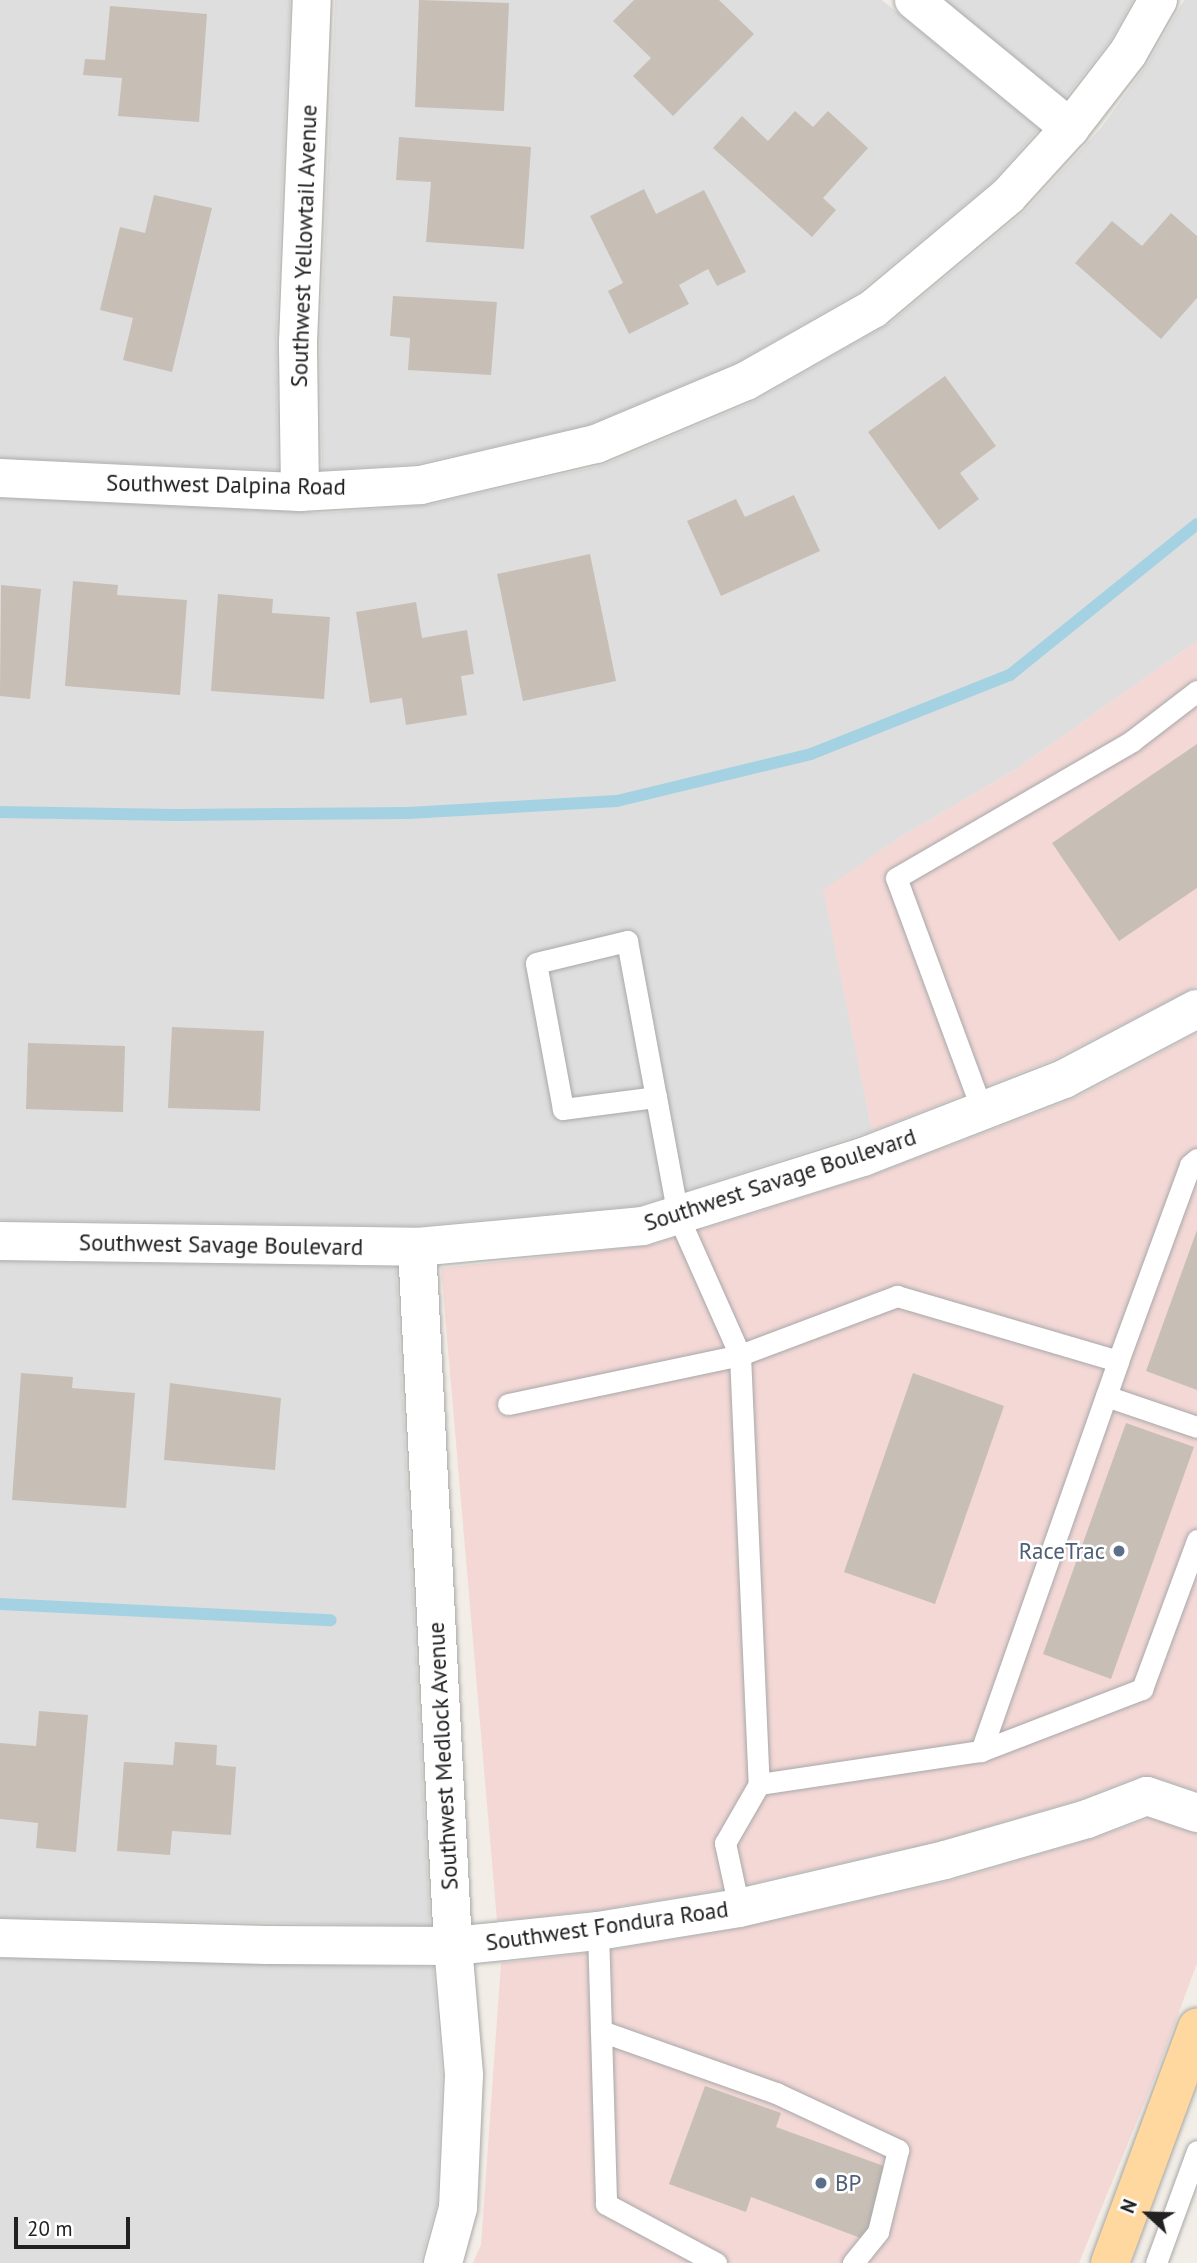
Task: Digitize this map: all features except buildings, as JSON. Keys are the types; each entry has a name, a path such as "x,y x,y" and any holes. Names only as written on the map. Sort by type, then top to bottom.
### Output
{"main road":[{"path":"1110,2263 1197,2030"}],"street":[{"name":"Southwest Yellowtail Avenue","path":"300,492 298,342 312,0"},
{"path":"914,0 1070,128"},
{"name":"Southwest Dalpina Road","path":"0,478 300,492 421,485 596,444 746,381 873,309 1008,196 1070,128 1128,53 1158,0"},
{"name":"Southwest Savage Boulevard","path":"0,1241 417,1247 643,1226 863,1157 1065,1079 1197,1009"},
{"name":"Southwest Medlock Avenue","path":"417,1247 453,1947 464,2075 458,2208 443,2263"},
{"name":"Southwest Fondura Road","path":"0,1938 453,1947 598,1931 738,1908 945,1860 1087,1819 1147,1796 1197,1812"}],"lane":[{"path":"982,1110 896,878 1132,741 1197,691"},
{"path":"656,1097 563,1109 536,963 627,941 656,1097 678,1216 740,1355 759,1784 725,1843 738,1908"},
{"path":"981,1751 1118,1361 1190,1165 1197,1159"},
{"path":"508,1404 740,1355 897,1296 1118,1361"},
{"path":"1106,1396 1197,1427"},
{"path":"759,1784 981,1751 1142,1689 1197,1540"},
{"path":"598,1931 606,2204 716,2263"},
{"path":"601,2031 776,2093 898,2150 877,2232 853,2263"},
{"path":"1156,2263 1197,2151"}],"shaded area":[{"path":"0,0 290,0 276,340 278,470 0,458"},
{"path":"335,0 882,0 1039,129 992,182 859,292 735,363 588,425 416,464 322,470 320,345"},
{"path":"945,0 1133,0 1110,41 1065,98"},
{"path":"1184,0 1197,0 1197,641 1015,770 902,836 824,890 872,1131 637,1206 415,1226 0,1220 0,498 322,513 428,505 603,465 757,400 889,324 1024,212 1101,128 1148,63"},
{"path":"1197,641 1197,986 1053,1060 872,1131 823,890 902,836 1015,770"},
{"path":"1197,1033 1197,1791 1154,1777 1138,1777 1078,1800 938,1841 732,1888 593,1911 497,1921 441,1268 652,1245 871,1176 1075,1098"},
{"path":"0,1261 396,1267 430,1926 0,1918"},
{"path":"1150,1818 1197,1834 1197,1963 1155,2077 1079,2263 473,2263 481,2245 501,1963 604,1951 745,1927 953,1880 1095,1838"},
{"path":"0,1958 433,1967 442,2074 437,2204 420,2263 0,2263"}],"waterway":[{"path":"0,812 176,815 408,813 617,801 811,754 1010,675 1197,524"},
{"path":"0,1604 331,1620"}],"place":[{"name":"RaceTrac","path":"1119,1551"},
{"name":"BP","path":"821,2183"}]}
